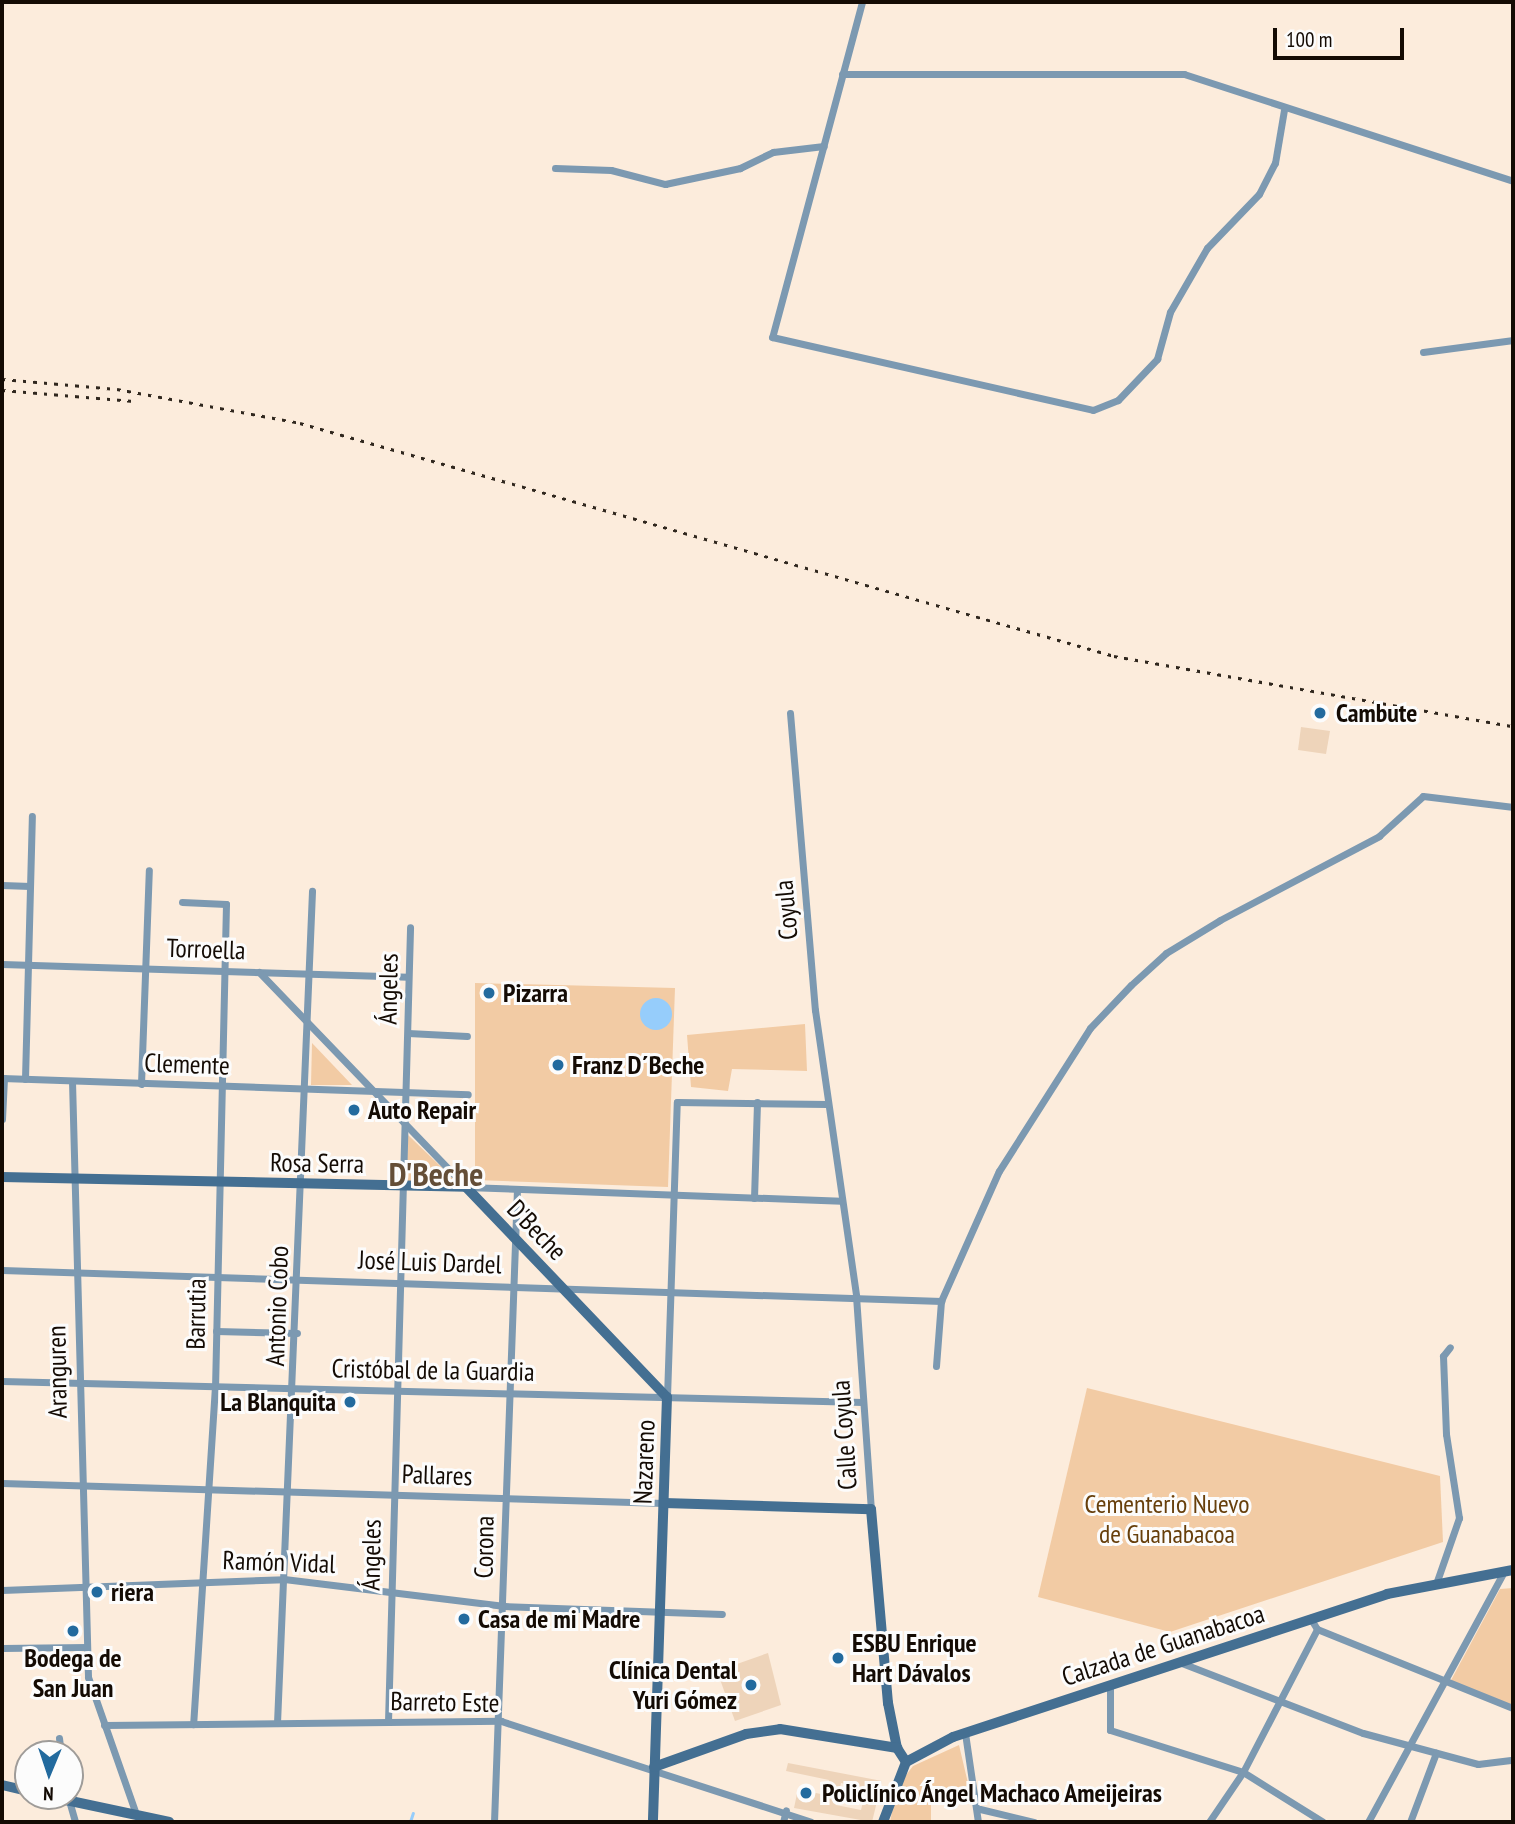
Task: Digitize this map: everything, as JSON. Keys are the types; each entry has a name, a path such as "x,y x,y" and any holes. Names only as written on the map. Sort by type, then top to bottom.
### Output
{"street":[{"path":"862,2 772,337 1093,410 1118,400 1157,359 1170,312 1200,257 1259,194 1275,163 1284,110"},
{"path":"842,74 1184,74 1284,110 1513,181"},
{"path":"555,168 611,170 665,184 740,168 773,152 824,146"},
{"path":"1423,352 1513,341"},
{"name":"Coyula","path":"789,713 827,1104"},
{"path":"936,1366 941,1301 999,1171 1045,1093 1090,1028 1166,953 1316,864 1380,836 1423,796 1513,807"},
{"path":"25,1079 32,816"},
{"path":"141,1084 149,870"},
{"path":"2,885 30,886"},
{"name":"Antonio Cobo","path":"277,1723 291,1492 303,1184 304,1023 312,891"},
{"name":"Barrutia","path":"182,902 226,904 211,1489 193,1724"},
{"name":"Ángeles","path":"388,1722 410,927"},
{"name":"Torroella","path":"2,964 408,977"},
{"name":"D'Beche","path":"259,972 304,1023 516,1238 667,1397"},
{"path":"408,1033 467,1035"},
{"path":"2,1119 3,1078"},
{"name":"Clemente","path":"3,1078 468,1094"},
{"name":"Aranguren","path":"72,1081 79,1485 87,1647 88,1663 104,1725"},
{"name":"Nazareno","path":"653,1822 677,1102 757,1102"},
{"path":"754,1198 757,1102 827,1104"},
{"name":"Calle Coyula","path":"827,1104 856,1296 871,1509 897,1748 906,1762"},
{"name":"Rosa Serra","path":"2,1177 466,1187 841,1201"},
{"name":"Corona","path":"494,1822 501,1721 517,1189"},
{"name":"José Luis Dardel","path":"2,1270 856,1296 941,1301"},
{"path":"216,1331 297,1333"},
{"path":"1437,1581 1459,1518 1446,1434 1443,1356 1450,1346"},
{"name":"Cristóbal de la Guardia","path":"2,1381 863,1402"},
{"name":"Pallares","path":"2,1483 871,1509"},
{"path":"1368,1822 1441,1684 1508,1571"},
{"name":"Calzada de Guanabacoa","path":"906,1762 965,1733 1310,1618 1437,1581 1508,1571"},
{"name":"Ramón Vidal","path":"2,1590 284,1578 504,1606 661,1615 722,1614"},
{"path":"1310,1618 1317,1629 1441,1684 1513,1708"},
{"path":"1209,1822 1243,1772 1317,1629"},
{"path":"2,1648 87,1647"},
{"path":"1179,1662 1278,1703 1407,1746 1478,1763 1513,1760"},
{"path":"1110,1685 1110,1730 1243,1772 1323,1822"},
{"name":"Barreto Este","path":"104,1725 501,1721 786,1810 811,1822"},
{"path":"104,1725 137,1818"},
{"path":"654,1768 746,1734 780,1729 897,1748"},
{"path":"965,1733 980,1809 978,1822"},
{"path":"1410,1822 1436,1753"},
{"path":"883,1822 906,1762"},
{"path":"84,1803 137,1818 169,1822"},
{"path":"980,1809 1034,1822"},
{"path":"783,1822 786,1810"}],"green space":[{"name":"Franz D´Beche","path":"475,983 675,988 668,1187 475,1180"},
{"path":"805,1024 807,1071 732,1069 728,1091 691,1087 687,1035"},
{"path":"312,1043 352,1085 311,1085"},
{"path":"408,1135 460,1185 406,1183"},
{"name":"Cementerio Nuevo de Guanabacoa","path":"1087,1388 1440,1476 1443,1542 1170,1632 1038,1597"},
{"path":"1513,1588 1513,1706 1449,1684 1500,1589"},
{"path":"959,1745 971,1796 931,1793 931,1822 890,1822 897,1787 913,1766"}],"water":[{"path":"656,998 667,1003 672,1014 667,1025 656,1030 645,1025 640,1014 645,1003"}],"building":[{"name":"Cambute","path":"1301,727 1330,731 1326,754 1298,750"},
{"name":"Clínica Dental Yuri Gómez","path":"768,1653 781,1705 735,1721 717,1671"},
{"name":"Policlínico Ángel Machaco Ameijeiras","path":"788,1763 882,1781 872,1822 794,1808 798,1789 825,1795 829,1780 786,1771","holes":["841,1783 866,1789 861,1810 836,1805"]}],"waterway":[{"path":"410,1822 413,1813"}],"railway":[{"path":"2,379 117,389 300,423 1114,656 1513,726"},
{"path":"2,390 134,401"}],"place":[{"name":"Cambute","path":"1320,713"},
{"name":"Pizarra","path":"489,993"},
{"name":"Franz D´Beche","path":"558,1065"},
{"name":"Auto Repair","path":"354,1110"},
{"name":"La Blanquita","path":"350,1402"},
{"name":"riera","path":"97,1592"},
{"name":"Casa de mi Madre","path":"464,1619"},
{"name":"Bodega de San Juan","path":"73,1631"},
{"name":"ESBU Enrique Hart Dávalos","path":"838,1658"},
{"name":"Clínica Dental Yuri Gómez","path":"751,1685"},
{"name":"Policlínico Ángel Machaco Ameijeiras","path":"806,1793"}],"district":[{"name":"D'Beche","path":"436,1174"}]}
